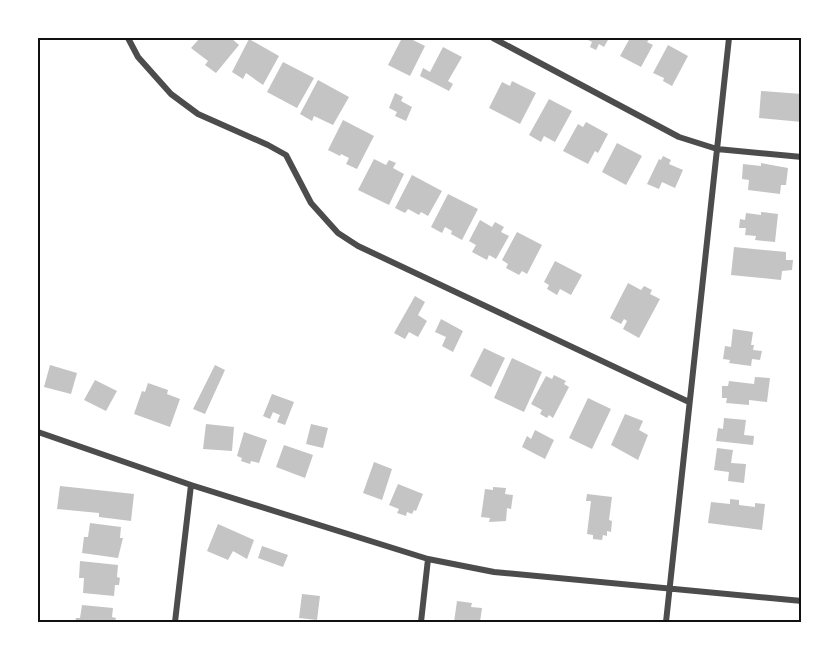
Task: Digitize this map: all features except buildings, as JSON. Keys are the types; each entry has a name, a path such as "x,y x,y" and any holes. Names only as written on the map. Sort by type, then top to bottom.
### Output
{"street":[{"path":"128,38 138,57 171,94 198,114 286,155 311,203 338,233 358,246 689,402"},
{"path":"493,38 679,137 717,149 801,157"},
{"path":"666,622 729,38"},
{"path":"38,432 191,485 428,559 494,572 801,601"},
{"path":"175,622 191,485"},
{"path":"421,622 428,559"}]}
